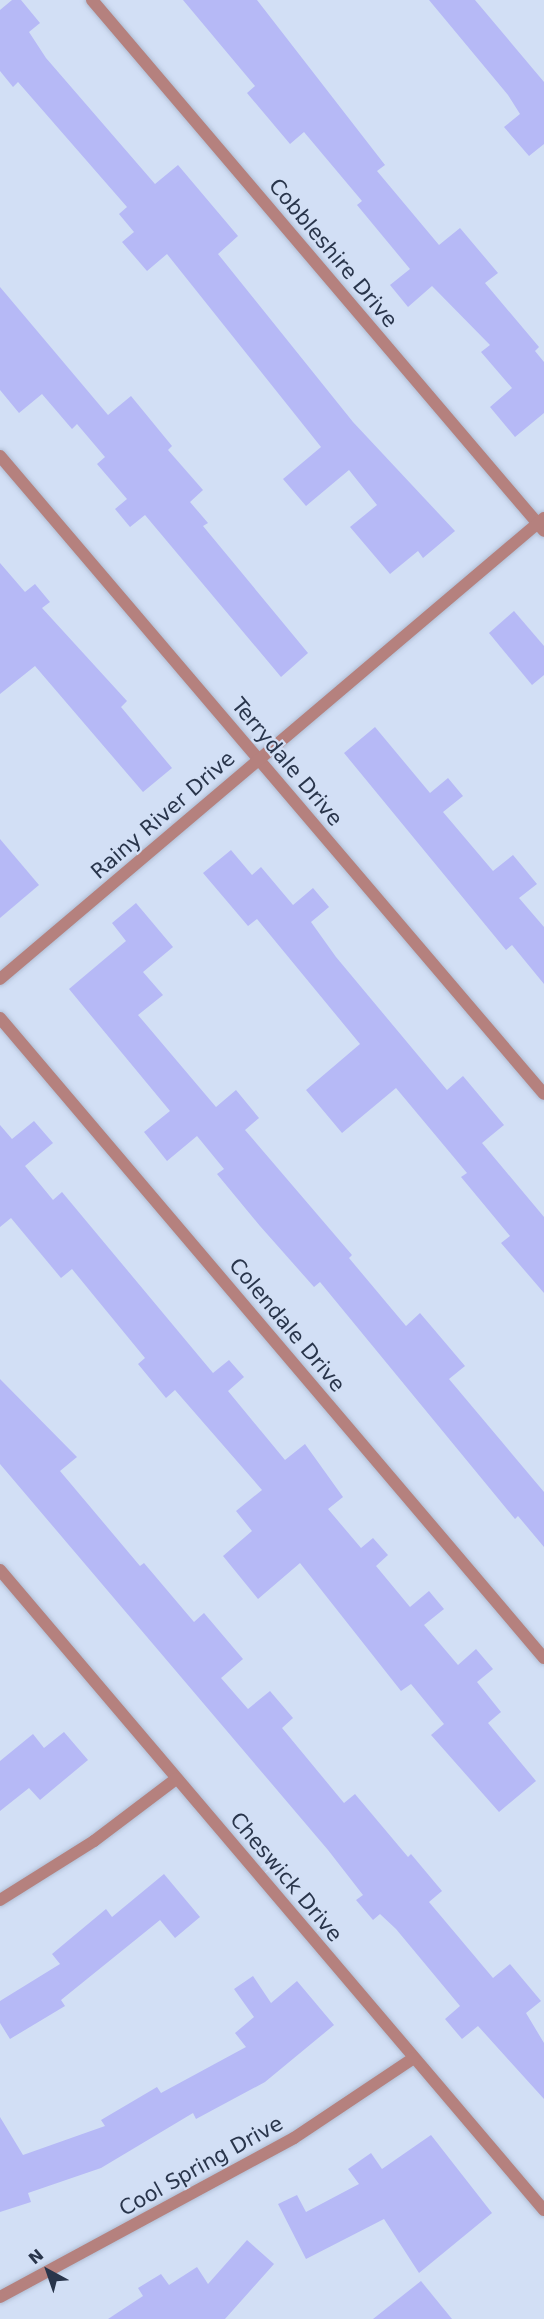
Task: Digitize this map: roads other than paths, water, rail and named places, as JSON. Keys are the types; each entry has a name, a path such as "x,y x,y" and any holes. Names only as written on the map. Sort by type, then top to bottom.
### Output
{"street":[{"name":"Cobbleshire Drive","path":"92,0 542,524"},
{"name":"Terrydale Drive","path":"0,456 544,1094"},
{"name":"Rainy River Drive","path":"0,979 258,759 542,524"},
{"name":"Colendale Drive","path":"0,1018 544,1658"},
{"name":"Cheswick Drive","path":"0,1570 544,2210"},
{"path":"0,1900 94,1841 176,1779"},
{"name":"Cool Spring Drive","path":"0,2297 294,2138 414,2058"}]}
